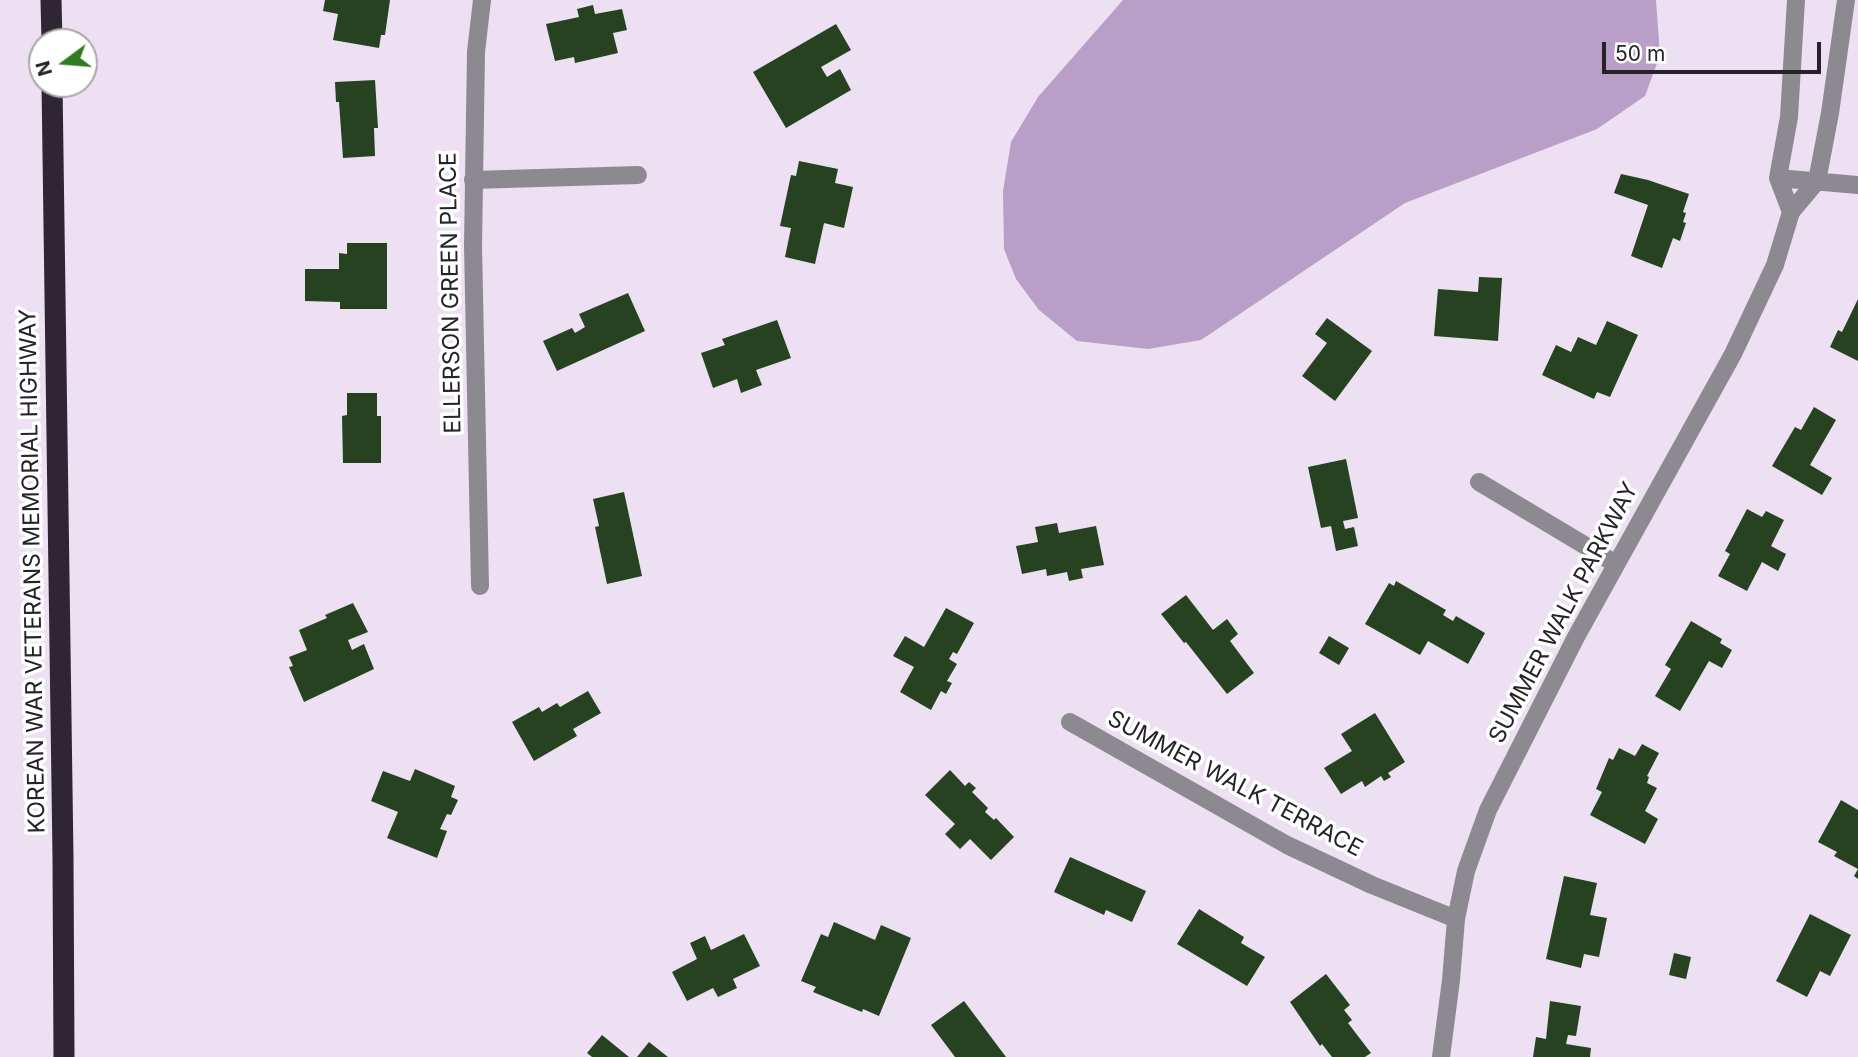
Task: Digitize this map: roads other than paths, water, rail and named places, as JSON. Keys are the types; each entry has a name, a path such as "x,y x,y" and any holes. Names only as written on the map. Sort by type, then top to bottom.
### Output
{"highway":[{"path":"51,0 52,28"},
{"name":"KOREAN WAR VETERANS MEMORIAL HIGHWAY","path":"52,98 64,1057"}],"street":[{"name":"ELLERSON GREEN PLACE","path":"480,586 473,180 476,52 482,0"},
{"path":"1791,212 1778,178 1789,117 1796,0"},
{"name":"SUMMER WALK PARKWAY","path":"1441,1057 1451,980 1455,919 1466,871 1488,810 1576,637 1733,354 1775,265 1791,212 1817,181 1846,0"},
{"path":"473,180 638,175"},
{"path":"1778,178 1858,186"},
{"path":"1479,481 1616,564"},
{"name":"SUMMER WALK TERRACE","path":"1070,722 1287,845 1372,885 1455,919"}]}
